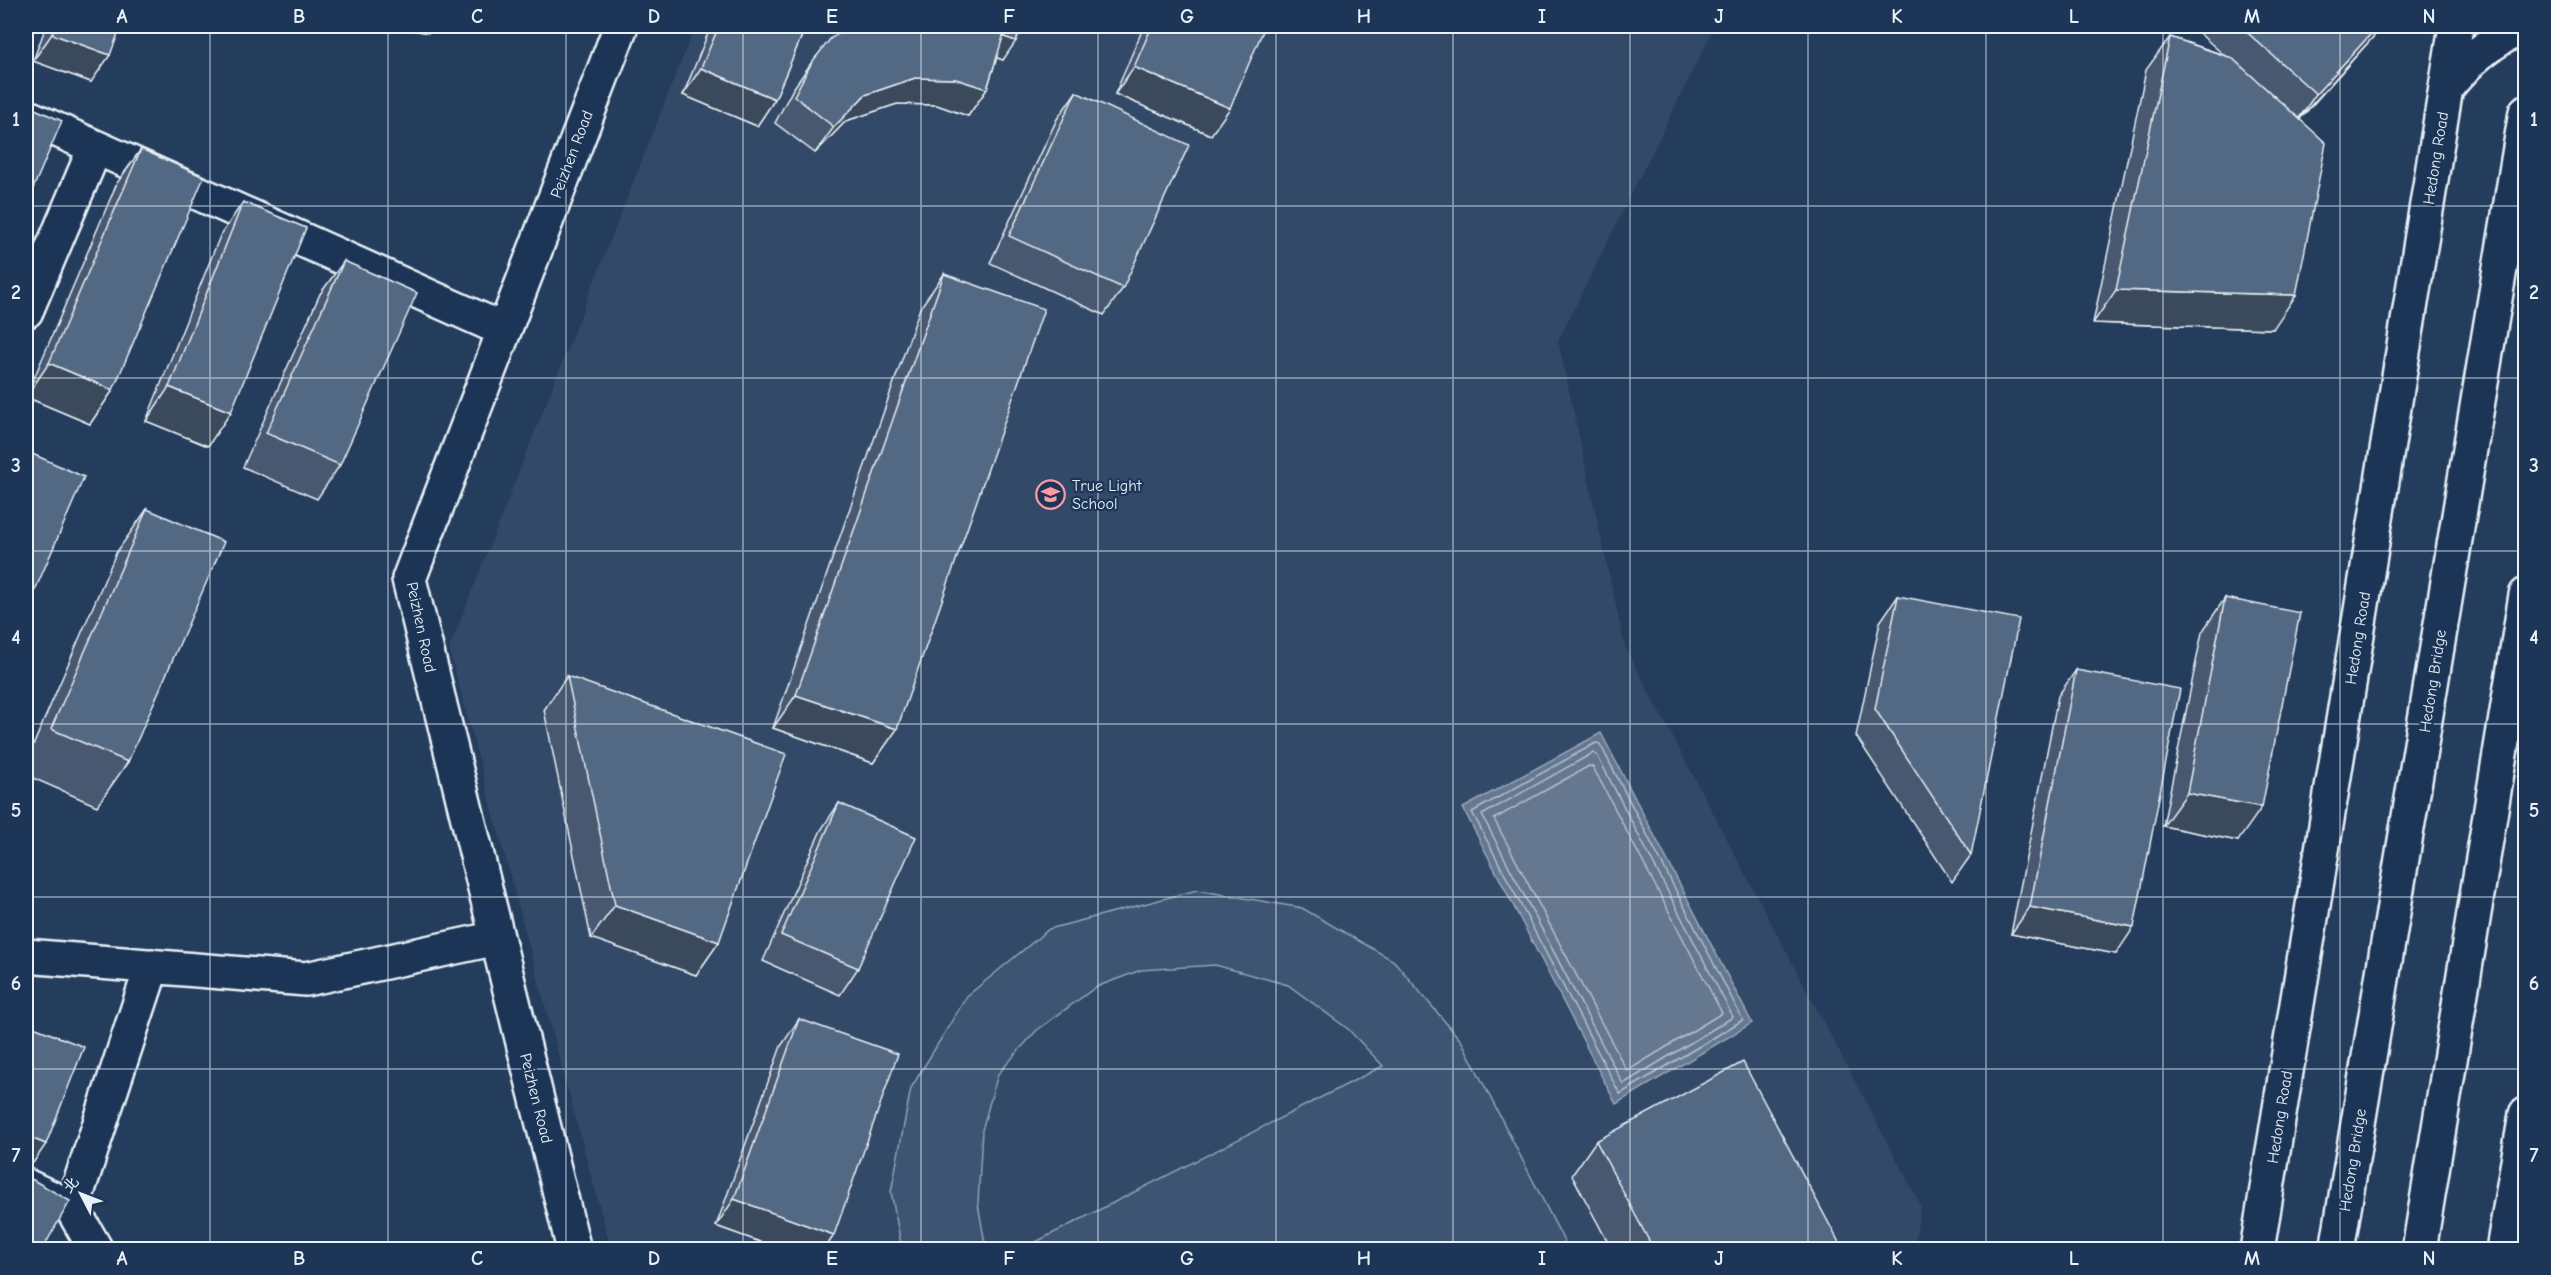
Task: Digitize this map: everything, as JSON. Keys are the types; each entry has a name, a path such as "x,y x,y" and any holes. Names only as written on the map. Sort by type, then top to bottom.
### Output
{"street":[{"name":"Peizhen Road","path":"574,1250 409,579 621,26"},
{"name":"Hedong Road","path":"2257,1250 2456,26"},
{"path":"2446,88 2473,56 2497,38 2524,26"},
{"name":"Hedong Bridge","path":"2337,1250 2526,112"},
{"path":"26,116 504,330"},
{"path":"26,311 95,148"},
{"path":"2420,1250 2526,595"},
{"path":"26,956 306,979 497,938"},
{"path":"72,1208 152,966"},
{"path":"2511,1241 2526,1114"},
{"path":"26,1186 72,1208 96,1250"}],"shaded area":[{"name":"True Light School","path":"695,26 1715,26 1558,341 1625,647 1921,1206 1913,1249 611,1249 449,649"},
{"path":"1197,890 1302,908 1394,961 1462,1042 1568,1249 1022,1249 1383,1066 1348,1029 1288,985 1215,965 1141,970 1096,987 1036,1031 998,1074 982,1130 978,1204 986,1249 902,1249 891,1192 911,1088 967,996 1049,929"}],"water":[{"path":"1601,733 1752,1023 1616,1104 1463,808"}],"building":[{"path":"55,26 121,26 110,55 52,34"},
{"path":"719,26 806,26 775,99 701,68"},
{"path":"853,26 1006,27 987,89 956,79 915,78 865,95 834,127 794,96 812,62 831,38"},
{"path":"1002,26 1022,26 1016,41 1004,37 1006,27"},
{"path":"1152,26 1265,26 1230,108 1134,67"},
{"path":"2240,26 2378,26 2316,94"},
{"path":"2170,37 2232,58 2326,143 2296,295 2116,290"},
{"path":"1076,92 1189,145 1123,288 1009,236"},
{"path":"26,105 62,121 26,205"},
{"path":"141,149 204,177 113,390 49,363"},
{"path":"243,202 306,228 231,412 169,387"},
{"path":"344,261 417,293 340,465 266,433"},
{"path":"944,274 1044,309 897,729 796,695"},
{"path":"28,452 84,477 26,611 26,457"},
{"path":"147,509 224,542 128,762 51,729"},
{"path":"1898,596 2019,619 1971,855 1875,709"},
{"path":"2225,598 2300,613 2262,807 2187,793"},
{"path":"2076,670 2180,689 2134,927 2030,907"},
{"path":"567,676 786,754 719,942 615,905"},
{"path":"839,803 916,837 858,968 781,935"},
{"path":"799,1019 898,1054 834,1235 734,1199"},
{"path":"26,1024 84,1047 46,1144 26,1136"},
{"path":"1743,1062 1843,1250 1654,1250 1596,1141"},
{"path":"26,1176 70,1201 42,1250 26,1250"}],"place":[{"name":"True Light School","path":"1051,494"}]}
